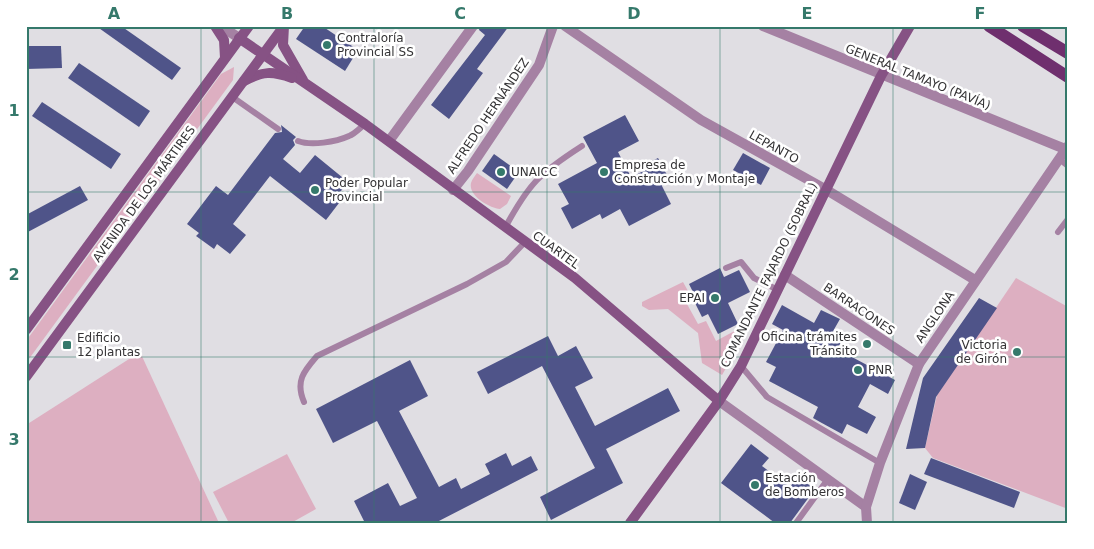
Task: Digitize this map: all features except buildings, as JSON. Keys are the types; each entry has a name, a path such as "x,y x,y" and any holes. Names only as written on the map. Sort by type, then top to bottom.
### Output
{"main road":[{"path":"215,26 224,40 225,58"},
{"name":"AVENIDA DE LOS MÁRTIRES","path":"26,330 30,318 249,26"},
{"path":"284,26 283,44 305,83"},
{"name":"AVENIDA DE LOS MÁRTIRES","path":"26,377 284,26"},
{"name":"COMANDANTE FAJARDO (SOBRAL)","path":"630,523 719,401 741,366 881,76 910,26"},
{"path":"989,26 1068,77"},
{"path":"1023,26 1068,52"},
{"name":"CUARTEL","path":"240,38 389,141 575,278 719,401"},
{"path":"241,82 260,73 273,72 305,83"}],"street":[{"name":"CUARTEL","path":"221,26 240,38"},
{"path":"389,141 473,26"},
{"name":"ALFREDO HERNÁNDEZ","path":"453,190 539,64 553,26"},
{"name":"LEPANTO","path":"565,26 701,120 825,189 975,280"},
{"name":"GENERAL TAMAYO (PAVÍA)","path":"763,26 881,76 1067,148"},
{"name":"ANGLONA","path":"867,523 866,506 880,463 919,364 1067,148"},
{"name":"BARRACONES","path":"785,275 919,364"},
{"name":"CUARTEL","path":"719,401 866,506"}],"lane":[{"path":"231,96 278,129"},
{"path":"298,140 305,143 318,142 350,136 365,124"},
{"path":"505,228 522,196 538,178 551,166 582,146"},
{"path":"1059,159 1068,166"},
{"path":"1058,232 1068,219"},
{"path":"304,402 301,394 301,374 317,356 467,284 506,262 525,242"},
{"path":"726,268 741,262 754,278 778,290"},
{"path":"741,366 767,397 880,463"},
{"path":"796,523 828,479"}],"shaded area":[{"path":"234,67 233,80 26,363 26,341 221,74"},
{"path":"477,173 511,196 507,204 500,209 486,204 476,197 471,188 471,183"},
{"name":"Victoria de Girón","path":"1016,278 1068,307 1068,509 933,458 925,448 937,395"},
{"path":"683,282 688,291 682,295 698,324 706,321 716,341 740,328 744,337 722,375 702,363 698,333 668,309 649,310 642,306 642,302"},
{"path":"140,352 219,523 26,523 26,425"},
{"path":"287,454 316,509 291,523 229,523 213,492"}],"place":[{"name":"Contraloría Provincial SS","path":"327,45"},
{"name":"UNAICC","path":"501,172"},
{"name":"Empresa de Construcción y Montaje","path":"604,172"},
{"name":"Poder Popular Provincial","path":"315,190"},
{"name":"EPAI","path":"715,298"},
{"name":"Oficina trámites Tránsito","path":"867,344"},
{"name":"Edificio 12 plantas","path":"67,345"},
{"name":"Victoria de Girón","path":"1017,352"},
{"name":"PNR","path":"858,370"},
{"name":"Estación de Bomberos","path":"755,485"}]}
